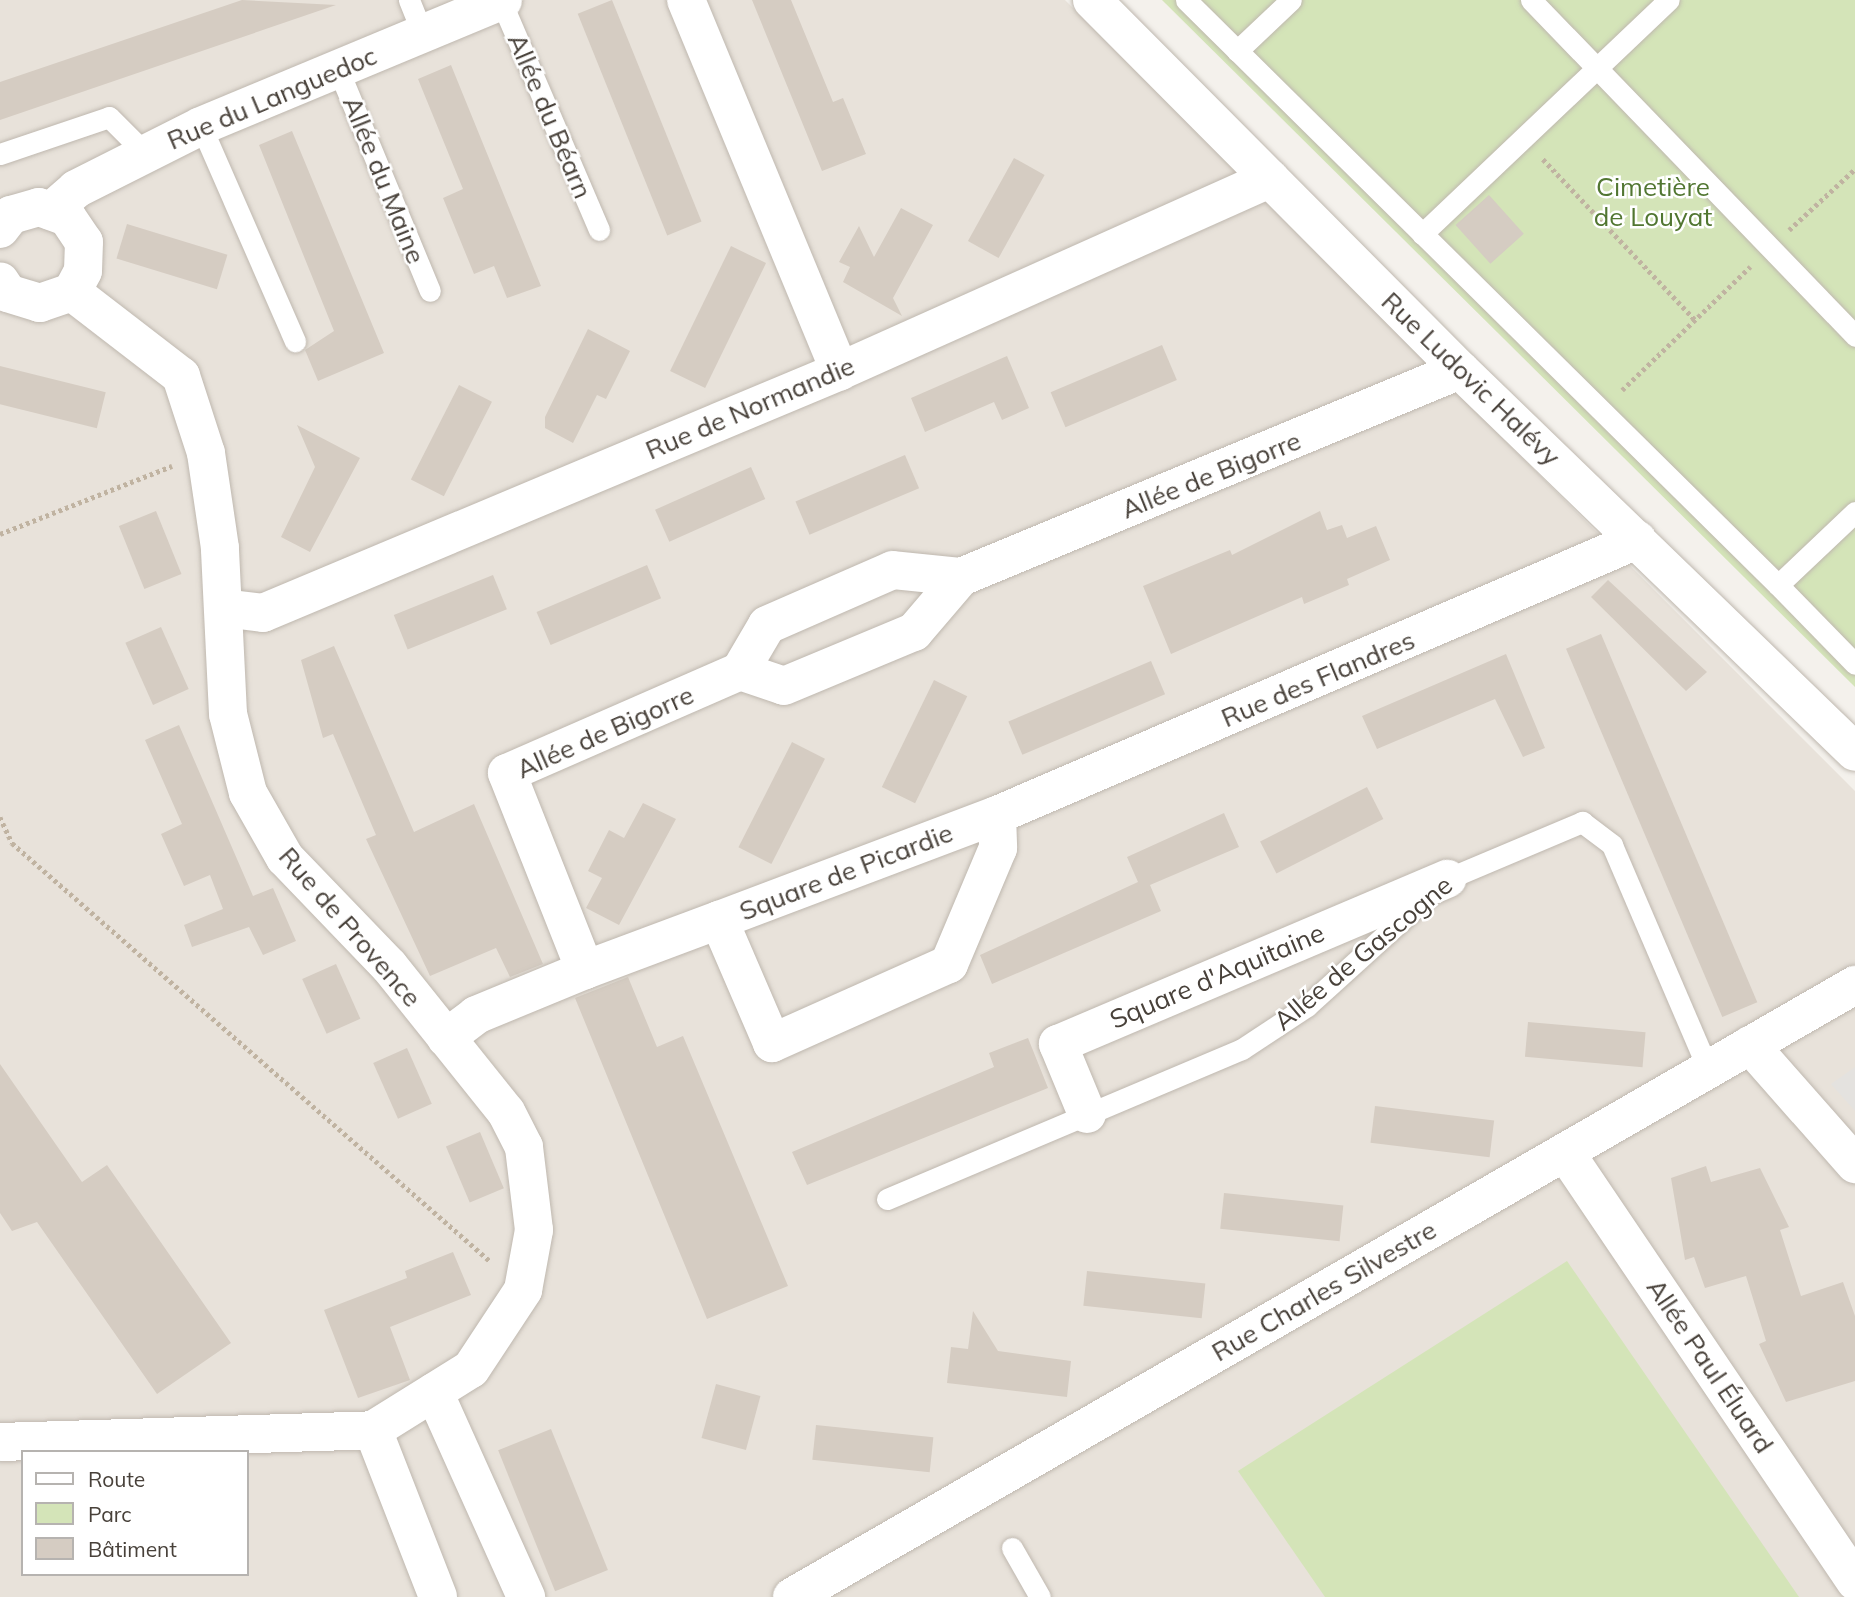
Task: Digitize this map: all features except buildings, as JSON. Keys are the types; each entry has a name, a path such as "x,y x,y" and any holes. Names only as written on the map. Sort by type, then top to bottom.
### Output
{"street":[{"name":"Rue du Languedoc","path":"51,211 76,189 201,125 338,69 415,17 502,0"},
{"path":"685,0 840,370"},
{"name":"Rue Ludovic Halévy","path":"1092,0 1460,370 1855,752"},
{"name":"Rue de Normandie","path":"223,608 263,613 840,370 1270,179"},
{"path":"0,229 11,215 39,207 67,217 84,242 82,271 72,292 40,303 8,292 0,281"},
{"name":"Rue de Provence","path":"72,292 181,376 206,453 223,608 228,714 248,793 285,858 388,966 506,1112 524,1147 534,1230 523,1290 471,1369 373,1430"},
{"name":"Allée de Bigorre","path":"961,577 1460,370"},
{"name":"Rue des Flandres","path":"997,815 1637,540"},
{"path":"893,570 961,577 914,632 784,686 740,671 767,625 893,570"},
{"name":"Allée de Bigorre","path":"585,970 507,773 740,671"},
{"name":"Square de Picardie","path":"997,815 998,848 949,964 772,1043 719,920 997,815"},
{"name":"Square d'Aquitaine","path":"1087,1114 1058,1044 1447,879"},
{"path":"446,1038 476,1016 585,970 719,920"},
{"name":"Rue Charles Silvestre","path":"792,1597 1855,985"},
{"path":"1750,1045 1855,1164"},
{"name":"Allée Paul Éluard","path":"1565,1152 1855,1581"},
{"path":"434,1392 526,1597"},
{"path":"0,1441 373,1430 438,1597"}],"lane":[{"name":"Allée du Béarn","path":"502,0 599,230"},
{"path":"1186,0 1855,664"},
{"path":"1237,51 1291,0"},
{"path":"1531,0 1855,336"},
{"path":"1422,234 1670,0"},
{"name":"Allée du Maine","path":"338,69 430,292"},
{"path":"0,154 109,117 146,153"},
{"path":"201,125 295,341"},
{"path":"1778,585 1855,512"},
{"name":"Allée de Gascogne","path":"887,1199 1242,1049 1307,1006 1447,879 1582,822 1612,845 1708,1069"},
{"path":"1012,1548 1040,1597"}],"path":[{"path":"1523,139 1695,320"},
{"path":"1601,410 1855,169"},
{"path":"0,534 206,453"},
{"path":"0,817 12,843 523,1290"}],"shaded area":[{"path":"0,0 1065,0 1855,791 1855,1597 0,1597"},
{"path":"1855,1067 1855,1111 1831,1084"}],"green space":[{"name":"Cimetière de Louyat","path":"1162,0 1855,0 1855,687"},
{"path":"1567,1261 1799,1597 1325,1597 1238,1471"}]}
